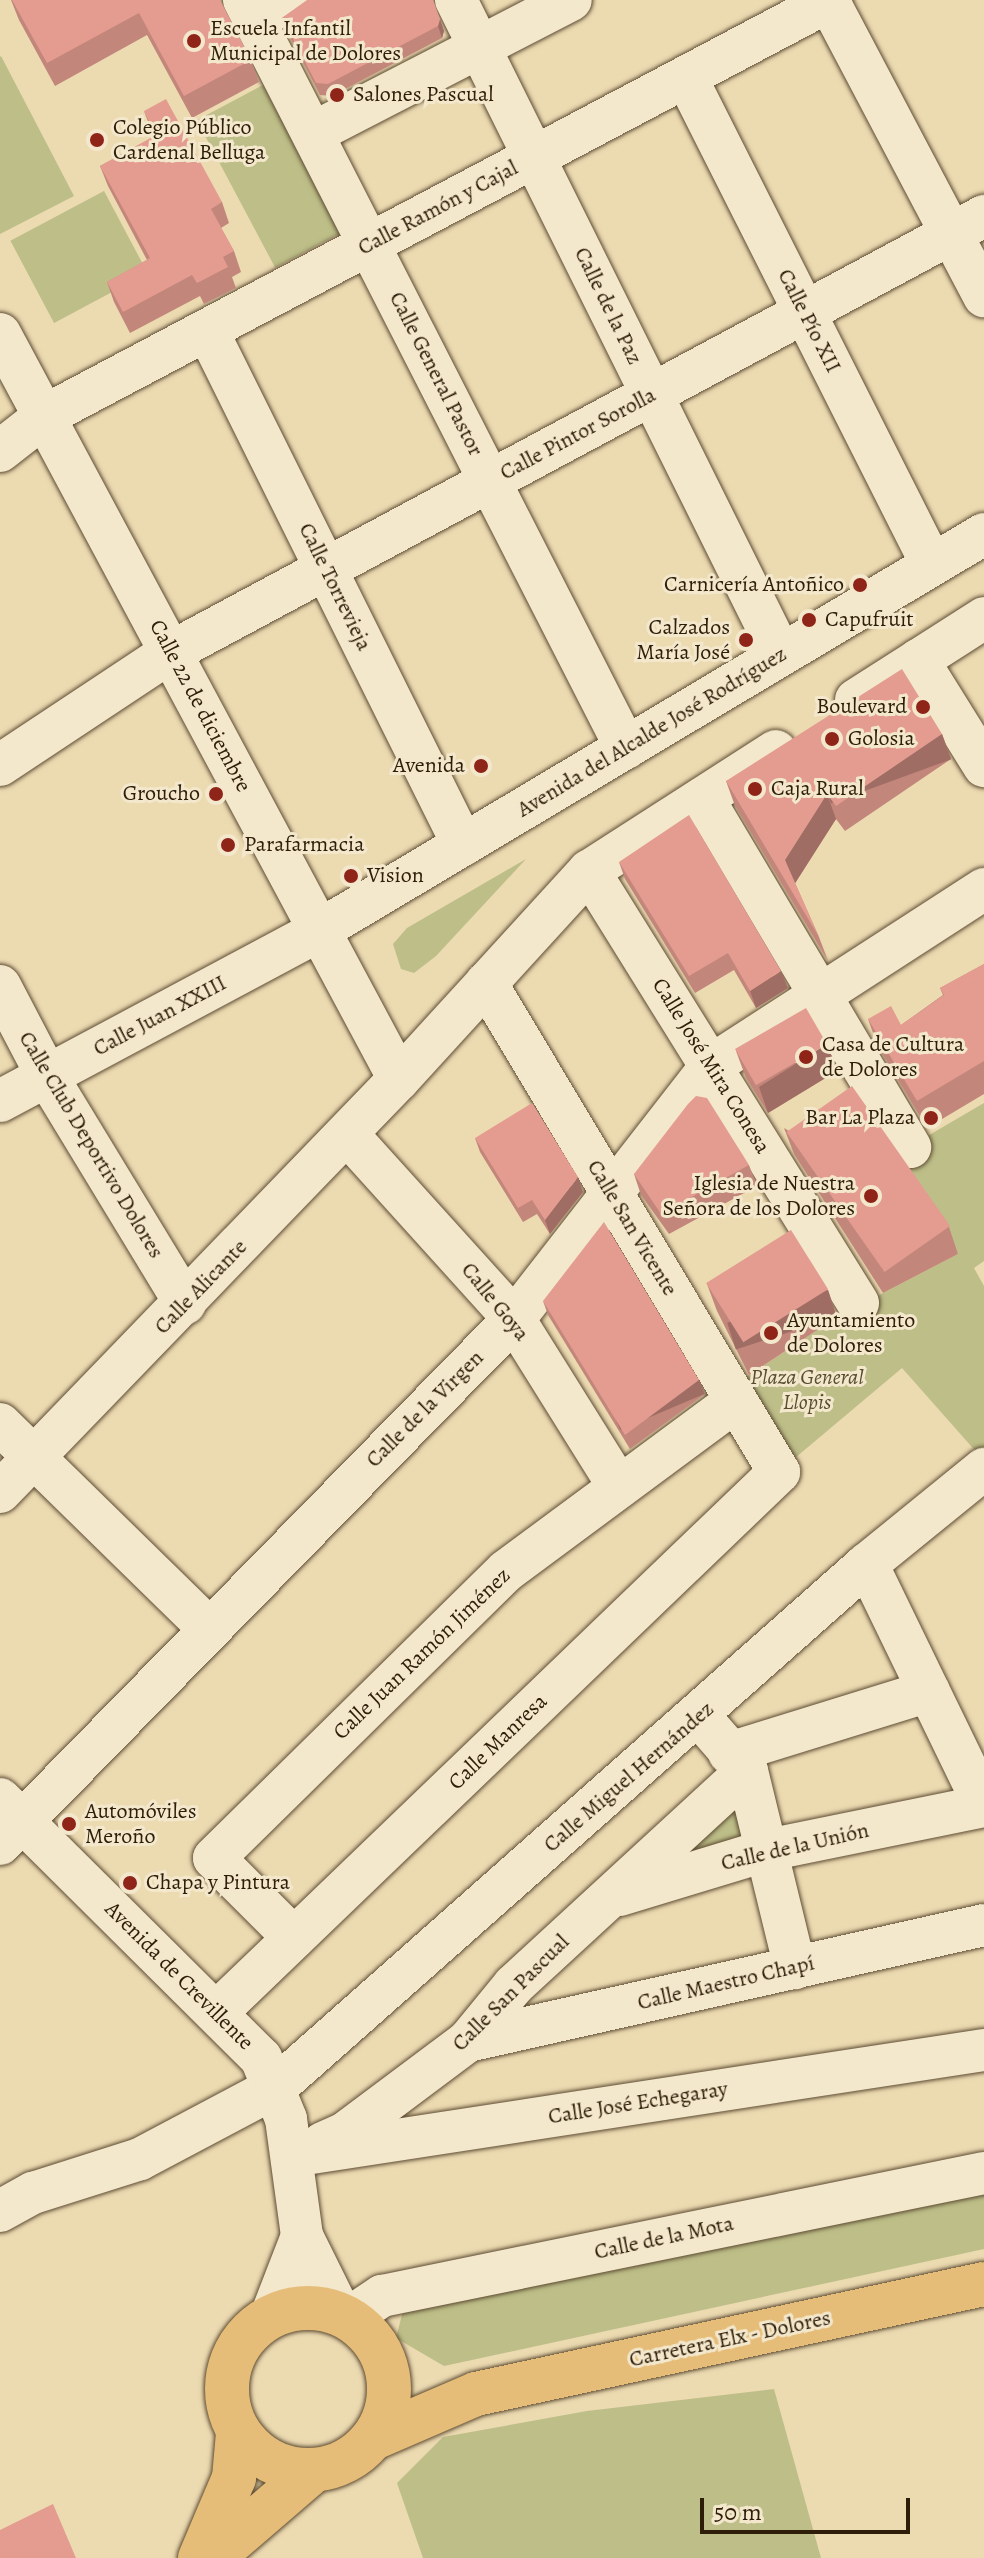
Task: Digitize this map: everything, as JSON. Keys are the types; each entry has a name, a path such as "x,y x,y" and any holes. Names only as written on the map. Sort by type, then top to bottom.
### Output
{"main road":[{"name":"Carretera Elx - Dolores","path":"376,2437 476,2394 984,2284"},
{"path":"200,2558 234,2478 238,2433 227,2400 229,2367 245,2338 271,2316 305,2307 344,2316 372,2337 386,2362 390,2401 376,2437 348,2462 312,2472 283,2468 257,2454 238,2433"},
{"name":"Carretera Elx - Dolores","path":"386,2362 429,2385 476,2394"},
{"path":"212,2558 312,2472"}],"street":[{"path":"249,10 291,0"},
{"name":"Calle de la Paz","path":"456,0 781,655"},
{"path":"313,133 571,0"},
{"path":"829,0 968,225 984,296"},
{"name":"Calle Ramón y Cajal","path":"0,451 46,415 829,0"},
{"name":"Calle General Pastor","path":"249,10 626,748"},
{"name":"Calle Pío XII","path":"686,77 932,565"},
{"name":"Calle Pintor Sorolla","path":"0,765 171,652 968,225"},
{"name":"Calle Torrevieja","path":"207,330 463,845"},
{"name":"Calle 22 de diciembre","path":"0,334 399,1079"},
{"name":"Avenida del Alcalde José Rodríguez","path":"320,930 984,534"},
{"path":"399,1079 589,871 984,618"},
{"path":"918,660 984,766"},
{"path":"703,798 819,993 856,1088 910,1147"},
{"name":"Calle José Mira Conesa","path":"589,871 712,1065 775,1137 858,1303"},
{"name":"Calle de la Virgen","path":"7,1821 57,1791 208,1628 514,1319 613,1196 712,1065 984,889"},
{"name":"Calle Juan XXIII","path":"0,1101 320,930"},
{"name":"Calle San Vicente","path":"486,983 779,1472"},
{"name":"Calle Club Deportivo Dolores","path":"0,986 47,1076 185,1303"},
{"name":"Calle Alicante","path":"0,1492 35,1460 399,1079"},
{"name":"Calle Goya","path":"347,1134 514,1319 619,1487"},
{"name":"Calle Juan Ramón Jiménez","path":"294,1938 214,1858 506,1571 736,1401"},
{"path":"0,1424 208,1628"},
{"name":"Calle Miguel Hernández","path":"0,2211 33,2193 140,2159 276,2087 699,1716 867,1564 984,1469"},
{"name":"Calle Manresa","path":"218,2011 779,1472"},
{"path":"867,1564 984,1806"},
{"path":"738,1762 929,1691"},
{"path":"699,1716 738,1762 768,1850 795,1968"},
{"name":"Calle San Pascual","path":"292,2156 345,2133 468,2041 514,1985 608,1898 738,1762"},
{"name":"Calle de la Unión","path":"608,1898 768,1850 984,1806"},
{"name":"Avenida de Crevillente","path":"7,1821 218,2011 261,2058 276,2087 292,2156 302,2236 344,2316"},
{"name":"Calle Maestro Chapí","path":"468,2041 984,1925"},
{"name":"Calle José Echegaray","path":"292,2156 984,2050"},
{"name":"Calle de la Mota","path":"344,2316 382,2296 984,2173"},
{"name":"Avenida de Crevillente","path":"271,2316 302,2236"}],"green space":[{"path":"0,57 74,196 0,234"},
{"path":"263,85 341,232 275,268 197,120"},
{"path":"104,191 148,273 54,323 10,241"},
{"path":"526,859 436,956 414,973 401,969 393,944 407,928"},
{"name":"Plaza General Llopis","path":"984,1103 984,1261 974,1268 984,1286 984,1451 979,1455 902,1368 795,1458 743,1379 837,1317 958,1254 895,1155"},
{"path":"742,1790 751,1832 645,1871"},
{"path":"984,2184 984,2249 444,2366 396,2338 405,2303"},
{"path":"774,2389 821,2558 423,2558 397,2483 443,2437 587,2411"}],"building":[{"path":"12,0 220,0 251,60 184,96 139,13 47,63"},
{"path":"307,0 433,0 440,19 438,26 328,84 316,83 282,18"},
{"path":"166,99 222,202 211,209 234,251 223,257 228,267 197,283 192,275 123,312 107,282 150,258 100,166 156,135 144,111"},
{"path":"902,669 942,734 836,806 827,794 785,860 819,937 726,781"},
{"path":"689,815 781,971 750,991 728,953 689,976 619,862"},
{"path":"984,964 984,1061 917,1101 868,1019 891,1006 901,1025 944,995 940,988"},
{"path":"806,1008 827,1044 756,1085 735,1049"},
{"name":"Iglesia de Nuestra Señora de los Dolores","path":"852,1086 950,1226 885,1272 786,1132"},
{"path":"696,1096 707,1098 749,1165 661,1214 634,1174"},
{"path":"532,1103 578,1177 545,1220 532,1200 518,1208 475,1138"},
{"path":"604,1222 699,1380 625,1435 543,1301"},
{"path":"791,1230 828,1289 743,1342 706,1283"},
{"path":"53,2504 76,2558 0,2558 0,2530"}],"place":[{"name":"Escuela Infantil Municipal de Dolores","path":"194,41"},
{"name":"Salones Pascual","path":"337,95"},
{"name":"Colegio Público Cardenal Belluga","path":"97,140"},
{"name":"Carnicería Antoñico","path":"860,585"},
{"name":"Capufruit","path":"809,620"},
{"name":"Calzados María José","path":"746,640"},
{"name":"Boulevard","path":"923,707"},
{"name":"Golosia","path":"832,739"},
{"name":"Avenida","path":"481,766"},
{"name":"Caja Rural","path":"755,789"},
{"name":"Groucho","path":"216,794"},
{"name":"Parafarmacia","path":"228,845"},
{"name":"Vision","path":"351,876"},
{"name":"Casa de Cultura de Dolores","path":"806,1057"},
{"name":"Bar La Plaza","path":"931,1118"},
{"name":"Iglesia de Nuestra Señora de los Dolores","path":"871,1196"},
{"name":"Ayuntamiento de Dolores","path":"771,1333"},
{"name":"Automóviles Meroño","path":"69,1824"},
{"name":"Chapa y Pintura","path":"130,1883"}]}
